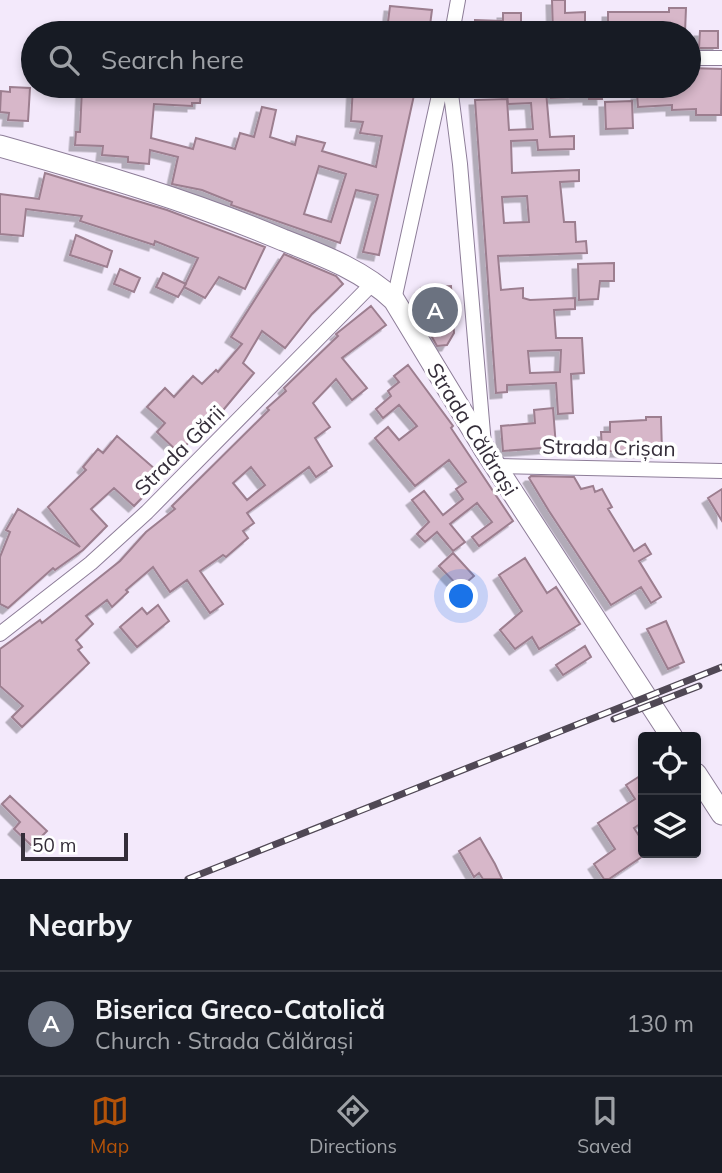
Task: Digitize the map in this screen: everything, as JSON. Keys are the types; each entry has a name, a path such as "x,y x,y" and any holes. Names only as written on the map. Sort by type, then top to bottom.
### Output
{"main road":[{"name":"Strada Călărași","path":"0,146 181,200 334,261 374,282 394,300 490,458 669,732"},
{"path":"701,782 722,814"}],"street":[{"path":"454,21 458,0"},
{"path":"701,58 722,58"},
{"path":"394,300 438,98"},
{"path":"452,98 490,458"},
{"name":"Strada Gării","path":"0,634 91,563 147,512 374,282"},
{"name":"Strada Crișan","path":"490,458 722,471"}],"building":[{"path":"552,0 565,0 565,13 585,12 585,21 553,21"},
{"path":"390,6 432,10 431,21 388,21"},
{"path":"669,8 686,8 685,21 608,21 608,12 669,12"},
{"path":"503,13 521,13 521,21 503,21"},
{"path":"701,31 718,31 718,48 701,48"},
{"path":"701,68 722,69 721,115 696,115 696,109 672,110 672,105 638,107 637,98 701,98"},
{"path":"10,87 21,88 21,98 29,98 28,121 8,120 9,113 0,112 1,91 10,92"},
{"path":"82,98 200,98 200,103 192,103 192,106 154,104 151,138 193,149 196,138 235,149 240,133 254,137 262,107 276,110 270,137 295,145 297,136 325,143 322,151 376,167 382,136 360,133 363,122 351,121 352,98 413,98 379,255 363,252 378,195 356,190 340,243 231,205 232,202 202,190 172,184 178,157 150,150 149,164 128,162 128,157 102,155 103,146 75,145 76,132 80,132","holes":["319,166 346,174 331,222 304,214"]},
{"path":"507,98 547,98 550,137 574,136 574,149 538,150 537,140 511,141 512,173 579,170 579,181 560,182 564,222 575,222 576,242 586,241 587,253 498,256 501,290 523,288 523,298 530,300 575,298 575,309 554,310 556,338 582,338 584,373 571,374 573,413 558,414 556,383 507,385 507,392 496,393 475,100 507,99 509,130 533,129 531,103 508,104","holes":["527,196 529,222 504,223 502,197","561,350 560,372 530,373 528,351"]},
{"path":"632,101 633,128 606,129 605,102"},
{"path":"45,173 167,210 265,247 245,289 219,277 205,298 184,287 198,258 155,241 154,245 80,221 82,216 26,209 23,236 0,234 0,194 39,199"},
{"path":"76,235 112,251 107,267 70,255"},
{"path":"284,254 336,276 343,284 312,314 285,348 262,331 243,363 254,373 210,426 199,435 197,433 179,453 157,432 165,423 147,407 165,388 174,397 193,376 202,384 216,370 218,372 242,344 231,337"},
{"path":"614,263 614,281 600,281 598,299 579,300 578,264"},
{"path":"120,269 140,278 134,292 114,284"},
{"path":"163,273 186,284 178,297 156,287"},
{"path":"451,286 454,333 447,345 437,346 424,323 421,288"},
{"path":"371,306 386,325 342,358 367,388 352,400 336,379 313,403 330,427 315,438 332,466 316,477 309,467 247,513 254,523 243,531 248,538 226,557 223,555 200,571 223,604 210,613 187,580 170,592 153,567 126,590 128,592 112,607 107,600 86,616 93,624 76,640 82,647 78,650 89,663 22,727 12,717 23,706 0,686 0,649 40,620 42,623 120,561 146,532 175,509 172,506 269,410 267,408 286,391 284,388 338,336 336,334","holes":["251,467 265,485 247,500 233,483"]},
{"path":"408,365 453,426 451,428 513,521 479,546 472,537 492,522 477,503 450,524 465,542 453,551 437,532 425,542 417,534 429,522 412,500 424,491 443,515 463,499 456,489 466,482 449,460 415,486 375,438 388,427 399,440 417,426 399,405 383,418 376,409 391,396 388,391 399,382 394,376"},
{"path":"553,408 556,447 503,451 501,426 535,423 534,410"},
{"path":"646,417 661,417 662,452 602,451 601,432 610,432 610,422 646,420"},
{"path":"117,436 163,476 134,506 114,488 91,509 107,526 83,550 55,570 53,568 8,608 0,604 0,557 10,532 6,530 18,509 80,547 48,507 86,470 83,467 98,449 103,453"},
{"path":"574,477 581,489 593,486 595,492 602,489 612,507 608,509 634,551 645,544 651,554 639,561 661,597 651,603 641,587 611,605 549,511 529,478"},
{"path":"722,489 722,521 708,498"},
{"path":"453,553 474,576 460,588 439,566"},
{"path":"525,558 547,593 556,587 580,624 539,649 532,637 515,649 500,630 522,611 499,575"},
{"path":"158,605 169,621 137,647 120,627 142,608 147,614"},
{"path":"666,621 684,662 668,669 647,629"},
{"path":"585,646 591,657 563,675 556,665"},
{"path":"638,777 638,825 634,828 638,834 640,858 609,879 604,879 594,864 615,849 598,823 635,799 626,785"},
{"path":"10,796 47,831 32,846 14,829 20,822 2,804"},
{"path":"480,838 502,879 483,879 479,873 474,877 459,851"}],"railway":[{"path":"188,879 722,667"},
{"path":"614,719 699,686"}],"place":[{"name":"Biserica Greco-Catolică","path":"435,310"}]}
